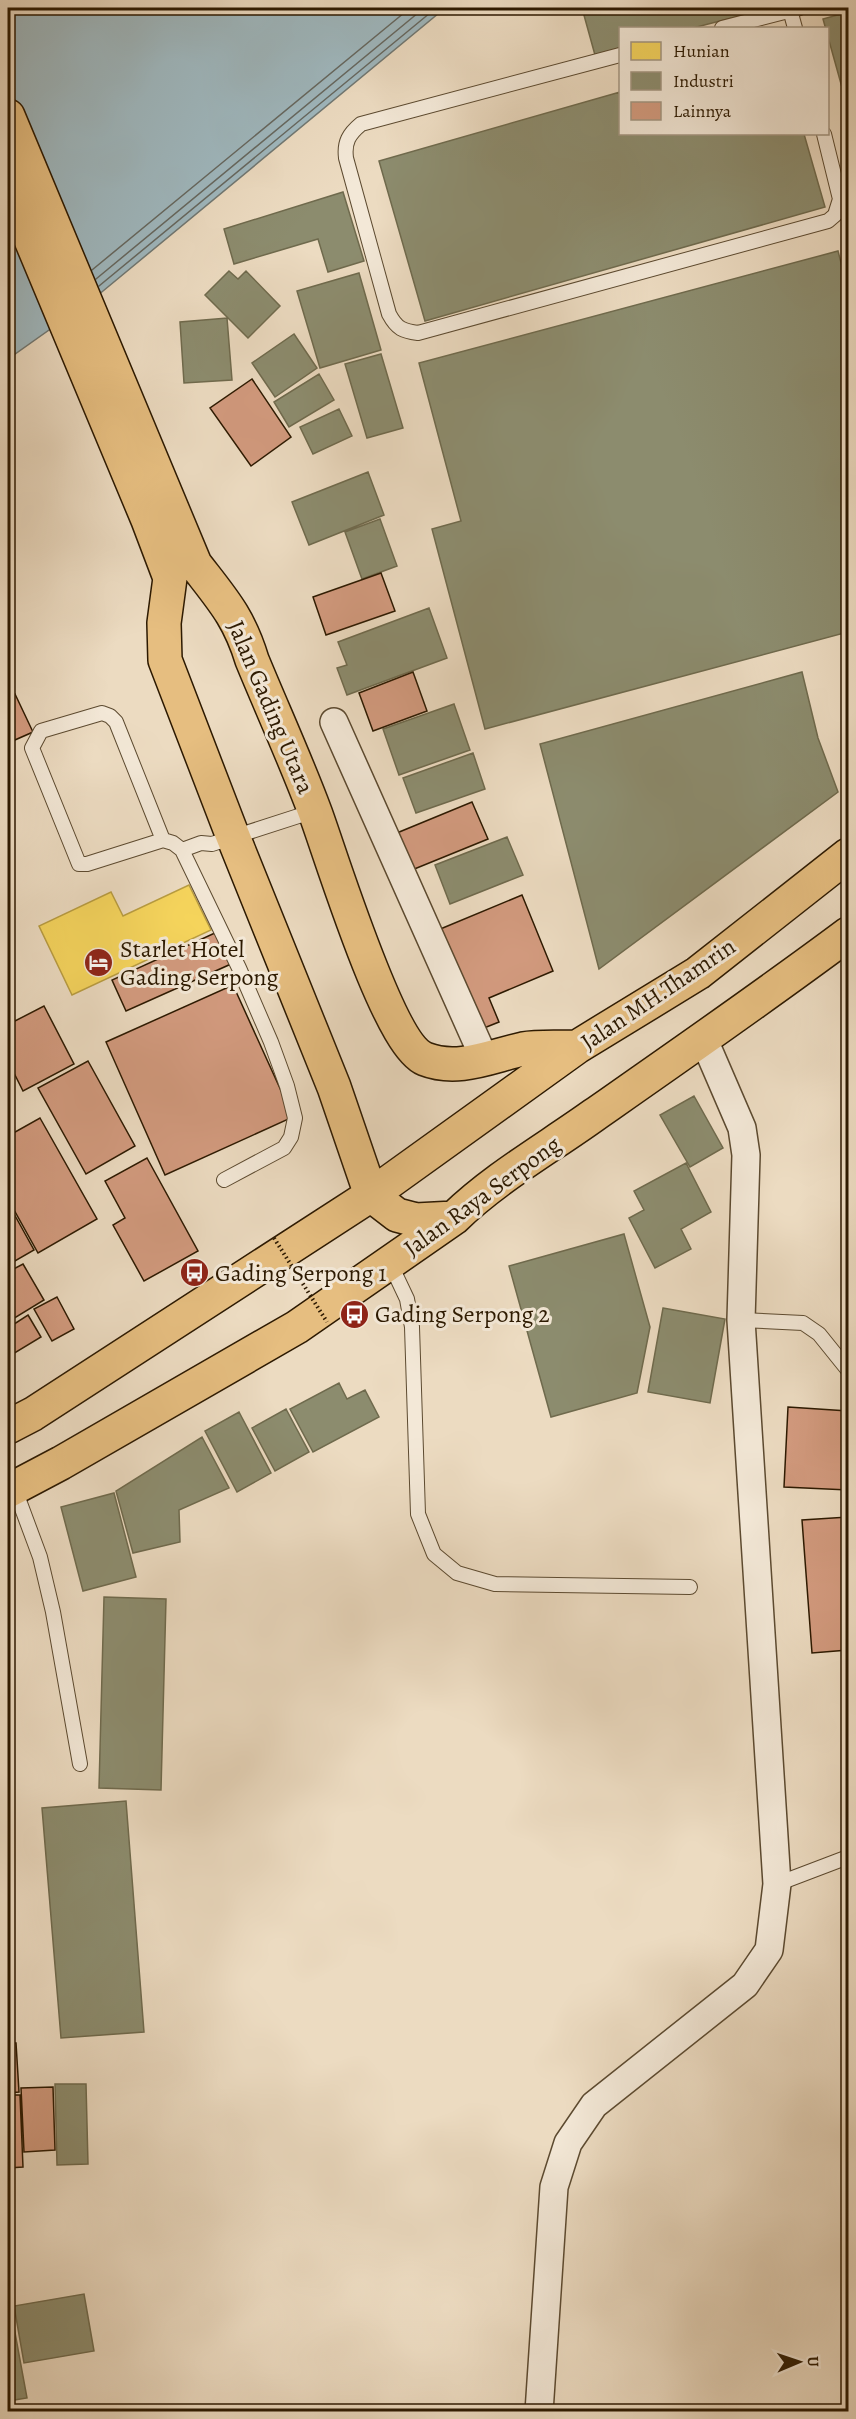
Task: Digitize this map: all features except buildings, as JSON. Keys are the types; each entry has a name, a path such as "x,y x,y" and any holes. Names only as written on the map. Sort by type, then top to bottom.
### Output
{"main road":[{"name":"Jalan Gading Utara","path":"8,116 160,513 170,578 164,624 165,660 334,1087 371,1194"},
{"name":"Jalan Gading Utara","path":"8,185 160,513 232,612 244,634 252,660 315,811 374,979 408,1043 424,1059 453,1064 485,1060 524,1049 578,1047"},
{"name":"Jalan MH.Thamrin","path":"371,1194 578,1047 698,973 849,855"},
{"name":"Jalan Raya Serpong","path":"11,1489 61,1463 297,1328 454,1218 469,1203 525,1163 704,1040 849,934"},
{"path":"8,1427 33,1414 371,1194 397,1215 416,1220 454,1218"}],"street":[{"path":"334,722 485,1060"},
{"path":"539,2412 554,2187 568,2143 594,2105 745,1985 769,1950 777,1884 741,1320 746,1155 742,1128 704,1040"}],"lane":[{"path":"726,27 795,9 795,27"},
{"path":"619,56 361,124 352,131 345,147 346,158 389,314 395,326 403,331 418,333 828,221 835,214 840,198 824,135"},
{"path":"163,840 116,722 110,716 102,713 41,731 32,748 79,864 87,864 163,840 182,850 239,968 271,1042 287,1086 295,1118 291,1137 284,1148 224,1180"},
{"path":"182,850 201,843 212,844 231,829 315,811"},
{"path":"390,1263 407,1299 412,1327 418,1514 434,1554 457,1573 495,1584 690,1587"},
{"path":"741,1320 803,1323 819,1334 849,1370"},
{"path":"11,1489 40,1557 80,1764"},
{"path":"777,1884 849,1857"}],"path":[{"path":"274,1238 327,1322"}],"water":[{"path":"8,8 445,8 97,296 8,359"}],"place":[{"name":"Starlet Hotel Gading Serpong","path":"99,963"},
{"name":"Gading Serpong 1","path":"194,1273"},
{"name":"Gading Serpong 2","path":"354,1314"}]}
